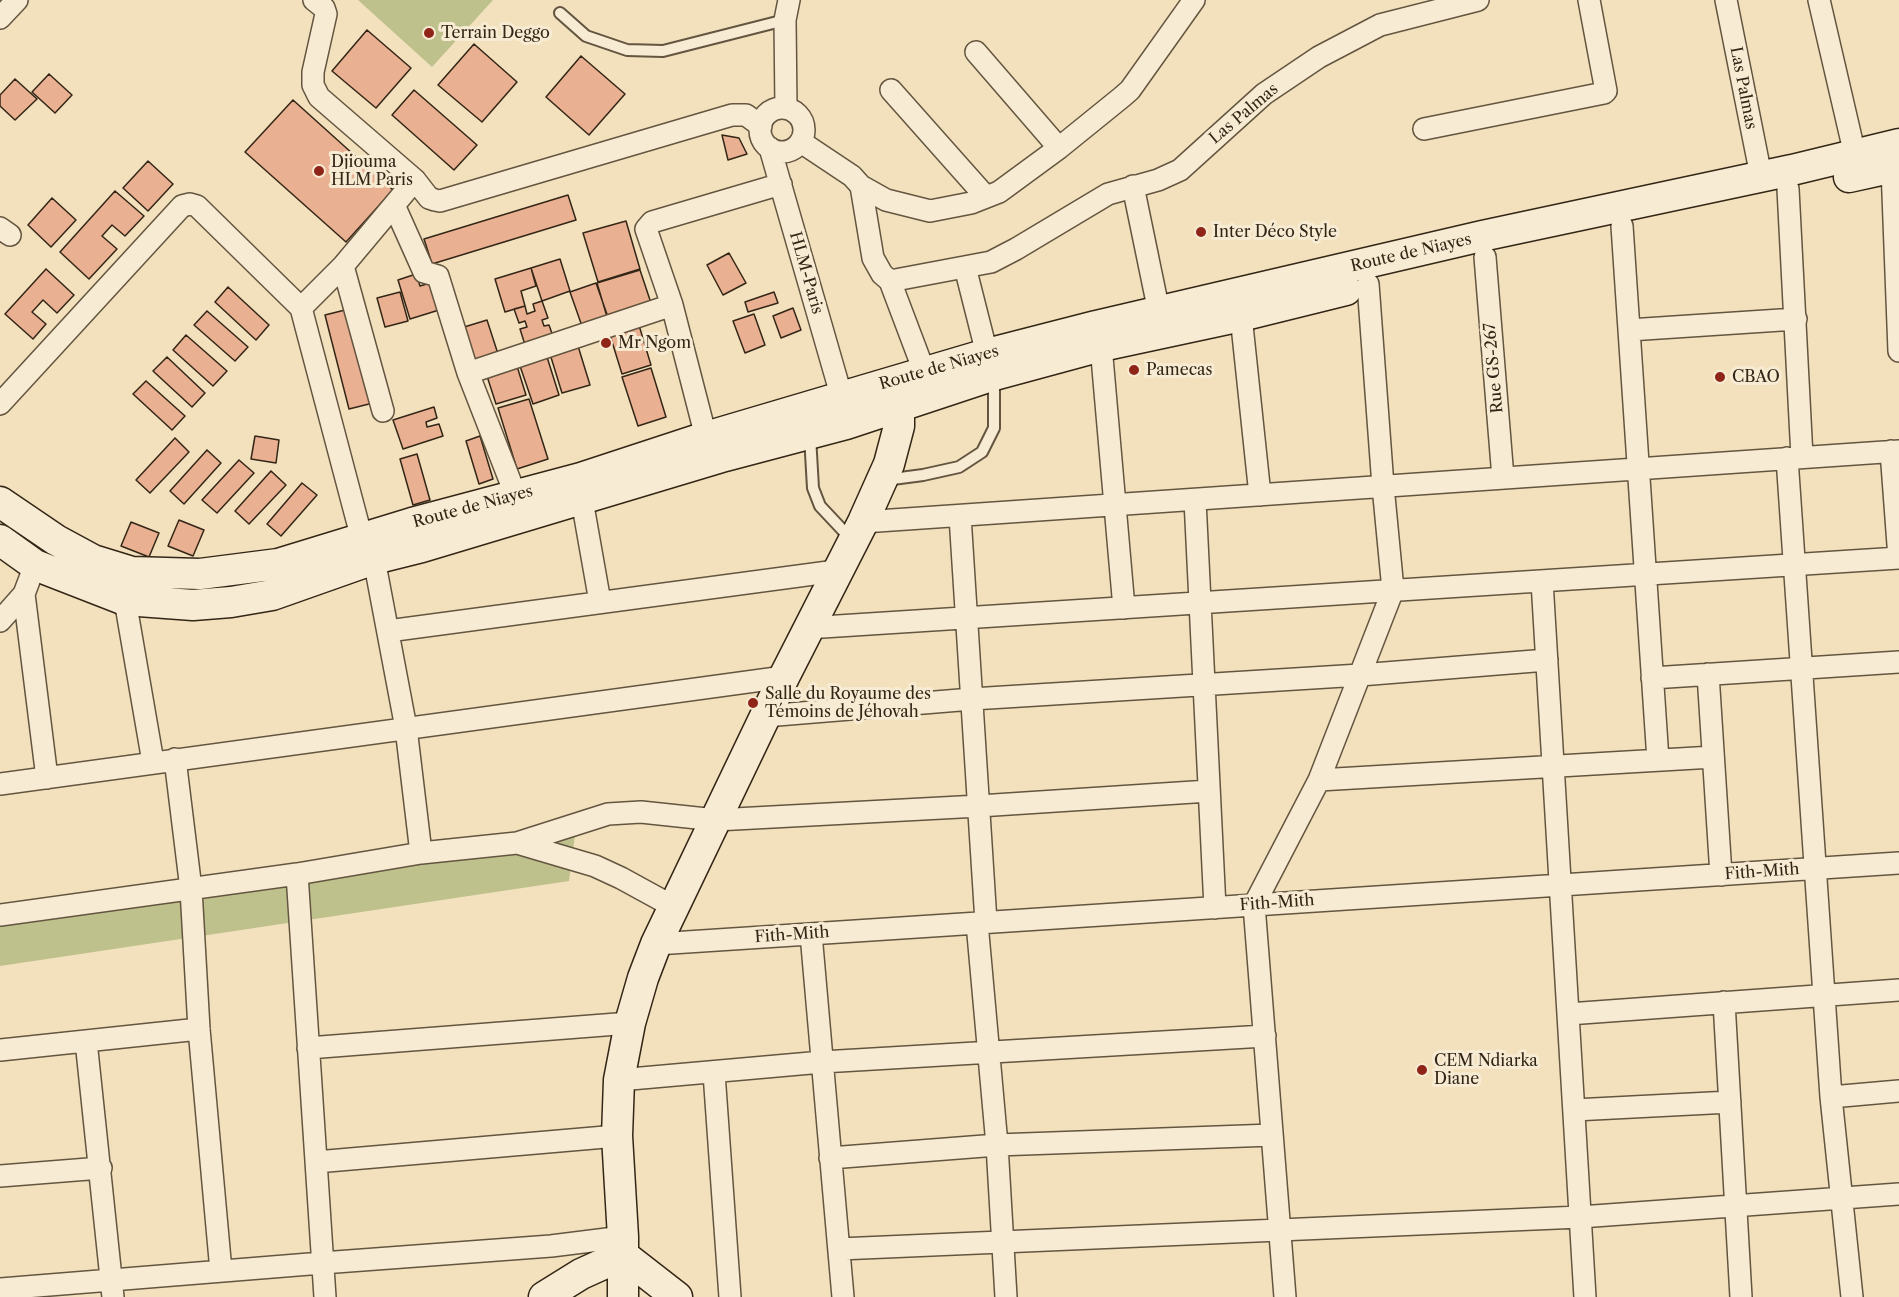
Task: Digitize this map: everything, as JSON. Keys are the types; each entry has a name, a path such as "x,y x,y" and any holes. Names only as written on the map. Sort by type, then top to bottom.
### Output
{"main road":[{"name":"Route de Niayes","path":"0,540 34,564 125,600 193,605 272,595 368,549 412,523 516,496 706,437 842,398 908,385 990,364 1159,312 1482,236 1855,155 1897,160"},
{"name":"Route de Niayes","path":"0,502 74,550 93,560 132,572 200,574 240,570 368,549 422,547 725,456 810,434 908,385 990,364 1101,346 1241,316 1622,225 1788,189 1897,160"},
{"path":"607,1297 623,1265 617,1136 619,1080 630,1023 643,978 656,944 783,677 858,532 889,464 908,385"},
{"path":"544,1297 581,1274 623,1265 677,1297"}],"street":[{"path":"0,18 16,0"},
{"path":"314,0 324,8 326,14 313,72 313,85 319,97 416,180 429,198 440,201 732,115 746,115 761,126"},
{"path":"801,142 852,176 861,186 886,200 930,211 971,203 999,192 1059,148 1130,90 1194,0"},
{"name":"Las Palmas","path":"890,281 991,262 1108,194 1158,180 1180,170 1264,94 1318,57 1380,25 1478,0"},
{"path":"1424,129 1604,93 1606,91 1589,0"},
{"name":"Las Palmas","path":"1726,0 1761,176"},
{"path":"1822,1 1855,155"},
{"path":"786,108 787,10"},
{"path":"976,52 1059,148"},
{"path":"891,90 986,197"},
{"path":"778,108 786,108 801,117 804,134 801,142 795,148 778,151 770,148 764,142 761,126 764,118 770,112 778,108"},
{"name":"HLM-Paris","path":"770,148 842,398"},
{"path":"1897,160 1899,351"},
{"path":"301,308 344,266 416,180"},
{"path":"706,437 672,305 646,229 652,222 781,184"},
{"path":"861,186 873,258 882,274 890,281 908,385"},
{"path":"1133,186 1159,312"},
{"path":"1788,189 1796,319 1794,564 1831,1097 1852,1297"},
{"path":"0,404 182,206 190,204 197,206 301,308 368,549 388,632 406,728 422,853"},
{"path":"394,205 424,272 438,276 468,373 516,496"},
{"path":"1622,225 1658,760"},
{"name":"Rue GS-267","path":"1485,257 1503,478"},
{"path":"344,266 382,411"},
{"path":"965,267 990,364"},
{"path":"1285,1297 1254,905 1319,780 1393,591 1368,284"},
{"path":"468,373 672,305"},
{"path":"1241,316 1260,495"},
{"path":"1629,330 1796,319"},
{"path":"1101,346 1124,608"},
{"path":"807,628 1899,558 1895,451 960,516 858,532"},
{"path":"582,500 600,602"},
{"path":"1195,500 1215,908"},
{"path":"960,516 979,806 988,1053 997,1145 1006,1297"},
{"path":"0,621 24,594 34,564"},
{"path":"388,632 836,571"},
{"path":"1542,581 1585,1297"},
{"path":"24,594 47,778"},
{"path":"125,600 153,762"},
{"path":"765,716 972,699 1360,675 1547,660"},
{"path":"1652,678 1899,662"},
{"path":"1708,674 1721,875"},
{"path":"0,784 783,677"},
{"path":"1319,780 1713,757"},
{"path":"174,759 191,889 199,1029 221,1271"},
{"path":"0,915 297,874 422,853 517,843 608,814 641,812 716,820 1209,791"},
{"path":"517,843 594,866 674,907"},
{"name":"Fith-Mith","path":"656,944 1899,863"},
{"path":"297,874 324,1297"},
{"path":"811,934 843,1297"},
{"path":"1568,1014 1899,990"},
{"path":"1724,1002 1741,1297"},
{"path":"308,1048 630,1023"},
{"path":"0,1050 199,1029"},
{"path":"619,1080 822,1062 1265,1036"},
{"path":"86,1041 112,1289"},
{"path":"714,1072 730,1297"},
{"path":"1831,1097 1899,1091"},
{"path":"1574,1110 1730,1102"},
{"path":"830,1158 997,1145 1272,1134"},
{"path":"316,1162 617,1136"},
{"path":"0,1176 101,1168"},
{"path":"839,1249 1580,1217 1899,1194"},
{"path":"0,1289 112,1289 221,1271 551,1246 623,1265"}],"lane":[{"path":"560,12 586,36 627,50 663,51 787,10"},
{"path":"881,480 923,475 959,467 982,452 994,428 990,364"},
{"path":"810,434 813,488 820,506 858,532"}],"green space":[{"name":"Terrain Deggo","path":"358,0 493,0 432,67"},
{"path":"576,827 569,881 0,966 0,905"}],"building":[{"path":"367,30 411,68 376,108 332,71"},
{"path":"474,44 517,82 482,122 438,85"},
{"path":"581,56 625,94 589,135 546,97"},
{"path":"49,74 72,95 55,113 32,92"},
{"path":"15,79 37,99 15,120 0,106 0,95"},
{"path":"414,90 477,145 454,170 392,115"},
{"name":"Djiouma HLM Paris","path":"293,100 393,190 346,242 245,152"},
{"path":"722,135 739,138 747,154 728,160"},
{"path":"148,161 173,184 148,211 123,188"},
{"path":"115,191 144,216 125,236 112,225 102,236 117,249 89,279 60,252"},
{"path":"568,195 576,220 432,264 424,239"},
{"path":"52,198 76,220 51,247 28,225"},
{"path":"626,221 640,269 598,282 583,233"},
{"path":"729,253 746,283 723,295 707,265"},
{"path":"560,259 570,291 542,301 531,268"},
{"path":"531,268 536,286 521,291 525,306 505,312 495,279"},
{"path":"46,269 74,295 57,313 43,300 32,312 46,324 33,339 5,314"},
{"path":"640,270 652,306 608,320 597,283"},
{"path":"416,274 420,286 430,283 439,310 410,319 398,280"},
{"path":"596,283 609,320 583,329 570,292"},
{"path":"228,287 269,325 256,340 215,302"},
{"path":"400,292 408,321 385,327 377,298"},
{"path":"774,292 778,303 748,312 745,302"},
{"path":"542,301 548,318 542,320 544,326 549,325 554,339 526,348 520,329 527,327 525,321 519,323 514,309 525,306 527,314 535,311 533,304"},
{"path":"793,308 801,330 781,338 773,316"},
{"path":"349,309 373,403 349,409 325,315"},
{"path":"207,311 248,347 235,361 194,325"},
{"path":"754,314 765,345 745,353 733,321"},
{"path":"487,320 499,357 473,365 461,328"},
{"path":"638,322 651,365 622,374 609,332"},
{"path":"186,335 227,371 213,386 173,350"},
{"path":"578,346 590,385 562,393 550,354"},
{"path":"167,357 205,393 192,407 153,371"},
{"path":"547,357 559,395 533,404 520,366"},
{"path":"516,363 526,395 496,404 486,373"},
{"path":"651,368 666,417 638,426 622,377"},
{"path":"146,381 185,416 172,430 133,394"},
{"path":"529,399 548,459 517,469 498,408"},
{"path":"434,407 437,418 426,422 427,427 439,424 443,436 403,449 393,420"},
{"path":"255,436 279,440 276,463 251,459"},
{"path":"480,436 493,479 479,484 466,441"},
{"path":"175,438 189,452 150,493 136,480"},
{"path":"207,450 221,463 184,504 170,491"},
{"path":"417,454 430,500 413,505 400,459"},
{"path":"239,460 254,473 217,513 202,500"},
{"path":"271,471 286,485 249,524 235,511"},
{"path":"302,483 317,495 281,536 267,524"},
{"path":"179,520 204,530 193,556 168,546"},
{"path":"131,522 159,533 149,557 121,546"}],"place":[{"name":"Terrain Deggo","path":"429,33"},
{"name":"Djiouma HLM Paris","path":"319,171"},
{"name":"Inter Déco Style","path":"1201,232"},
{"name":"Mr Ngom","path":"606,343"},
{"name":"Pamecas","path":"1134,370"},
{"name":"CBAO","path":"1720,377"},
{"name":"Salle du Royaume des Témoins de Jéhovah","path":"753,703"},
{"name":"CEM Ndiarka Diane","path":"1422,1070"}]}
